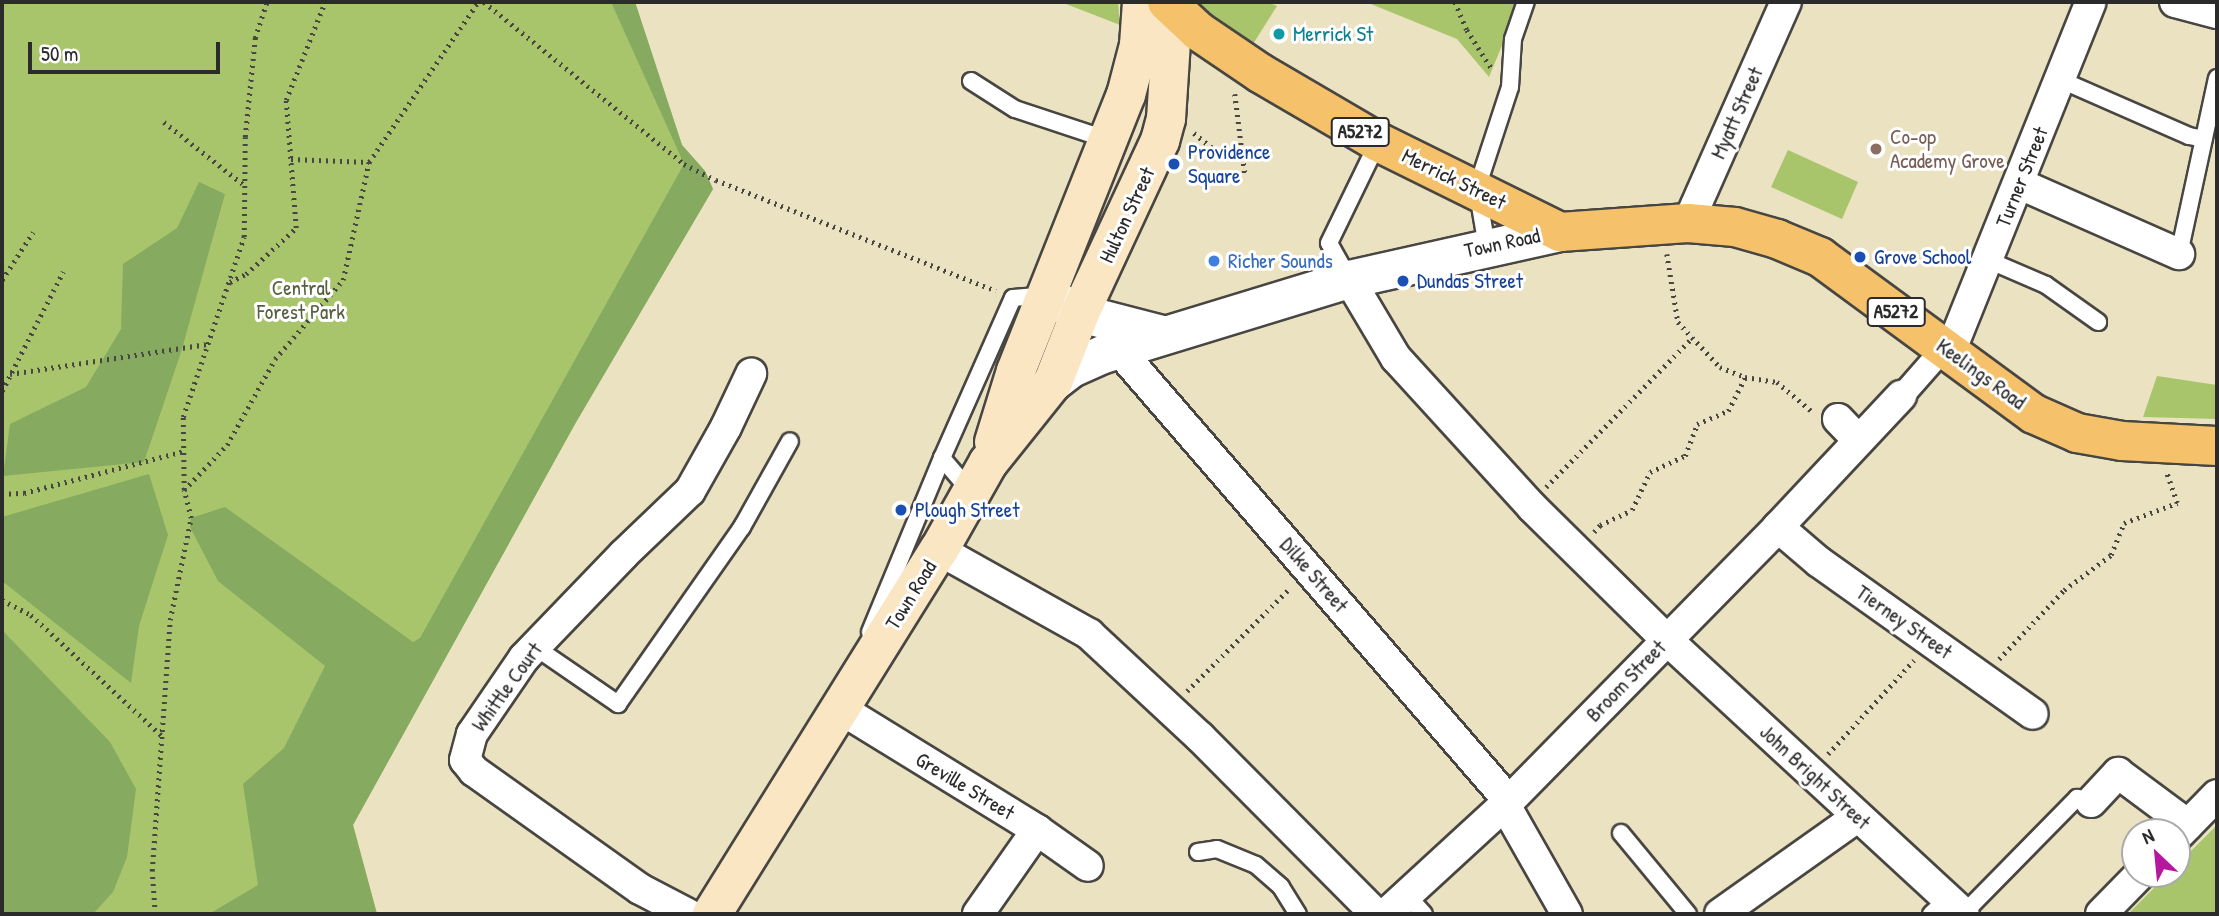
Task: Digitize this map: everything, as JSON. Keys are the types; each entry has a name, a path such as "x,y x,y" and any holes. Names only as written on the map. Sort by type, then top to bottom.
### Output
{"main road":[{"name":"Hulton Street","path":"979,477 1016,372 1030,297 1109,140 1132,73 1152,52 1171,18"},
{"name":"Hulton Street","path":"1053,382 1080,313 1160,141 1166,119 1171,18"},
{"name":"Merrick Street","path":"1171,18 1377,142 1477,188 1560,232"},
{"name":"Keelings Road","path":"1560,232 1676,223 1735,227 1777,239 1820,257 2034,414 2077,433 2122,441 2217,446"},
{"name":"Town Road","path":"712,914 939,550 979,477 1053,382"}],"street":[{"name":"Myatt Street","path":"1676,223 1786,2"},
{"name":"Turner Street","path":"1947,349 2020,184 2091,2"},
{"path":"2175,2 2217,13"},
{"path":"2020,184 2179,254"},
{"name":"Town Road","path":"1053,382 1070,368 1118,349 1349,279 1560,232"},
{"path":"1349,279 1396,358 1529,504 1666,639"},
{"path":"1030,297 1162,335"},
{"name":"Dilke Street","path":"1118,349 1507,803 1567,914"},
{"name":"Broom Street","path":"1405,908 1778,527 1947,349"},
{"name":"Whittle Court","path":"688,914 640,889 474,771 465,760 472,734 534,647 624,554 690,491 726,427 751,374"},
{"path":"1838,419 1859,441"},
{"name":"Tierney Street","path":"1778,527 1819,562 2033,714"},
{"path":"939,550 1089,634 1169,708 1376,914"},
{"name":"John Bright Street","path":"1666,639 1857,817 1951,910"},
{"name":"Greville Street","path":"839,709 1037,830 1088,866"},
{"path":"2091,802 2118,773 2168,818"},
{"path":"2191,822 2217,795"},
{"path":"1720,914 1857,817"},
{"path":"978,914 1037,830"},
{"path":"2101,914 2126,888"}],"lane":[{"path":"1487,247 1477,188 1510,87 1513,39 1526,2"},
{"path":"2179,254 2217,78"},
{"path":"2061,80 2189,136 2204,139"},
{"path":"971,81 1015,109 1109,140"},
{"path":"1349,279 1329,243 1377,142"},
{"path":"1988,260 2046,285 2098,322"},
{"name":"Hulton Street","path":"839,709 942,458 1030,297"},
{"path":"534,647 618,704 742,527 790,441"},
{"path":"942,458 979,477"},
{"path":"1951,910 2077,798 2091,802"},
{"path":"1621,833 1688,914"},
{"path":"1198,852 1217,849 1256,865 1281,887 1298,914"}],"path":[{"path":"155,914 152,871 170,620 191,518 184,490 183,417 244,237 245,136 255,38 267,2"},
{"path":"229,283 246,274 296,228 286,100 325,2"},
{"path":"184,490 228,445 275,359 343,280 369,162 478,2"},
{"path":"484,2 684,163 716,180 1030,297"},
{"path":"1455,2 1476,45 1510,87"},
{"path":"1234,93 1245,174"},
{"path":"164,122 244,185"},
{"path":"1186,127 1215,150"},
{"path":"290,159 369,162"},
{"path":"1676,223 1678,322 1720,367 1745,377 1777,383 1790,390 1822,422 1838,419"},
{"path":"2,280 33,232"},
{"path":"2,391 63,272"},
{"path":"1529,504 1693,337"},
{"path":"10,374 208,344"},
{"path":"1577,551 1600,524 1632,510 1650,472 1685,456 1697,424 1728,411 1745,377"},
{"path":"1982,678 2064,590 2111,555 2124,523 2177,503 2164,464 2168,443"},
{"path":"2,494 24,493 184,451"},
{"path":"1169,708 1309,570"},
{"path":"2,600 32,615 162,736"},
{"path":"1810,773 1931,642"}],"green space":[{"name":"Central Forest Park","path":"2,2 635,2 682,145 705,171 713,189 575,424 353,825 377,914 2,914"},
{"path":"611,2 635,2 682,145 705,171 713,189 575,424 353,825 377,914 209,914 258,885 243,784 284,748 325,666 218,581 190,527 191,518 225,507 413,642 420,638 684,164"},
{"path":"1061,2 1118,2 1120,25"},
{"path":"1195,2 1268,2 1277,6 1253,44"},
{"path":"1366,2 1520,2 1489,77 1457,39"},
{"path":"1788,150 1858,182 1842,219 1771,187"},
{"path":"199,182 225,194 182,349 144,462 3,476 10,424 86,387 121,329 123,264 177,228"},
{"path":"2157,376 2217,385 2217,419 2143,417"},
{"path":"149,474 168,535 139,626 131,683 2,581 2,517"},
{"path":"2,630 110,742 136,789 127,857 113,892 93,914 2,914"},
{"path":"2217,825 2217,914 2128,914 2154,888 2191,888 2191,851"}],"place":[{"name":"Merrick St","path":"1279,34"},
{"name":"Co-op Academy Grove","path":"1876,149"},
{"name":"Providence Square","path":"1174,164"},
{"name":"Grove School","path":"1860,257"},
{"name":"Richer Sounds","path":"1214,261"},
{"name":"Dundas Street","path":"1403,281"},
{"name":"Plough Street","path":"901,510"}]}
